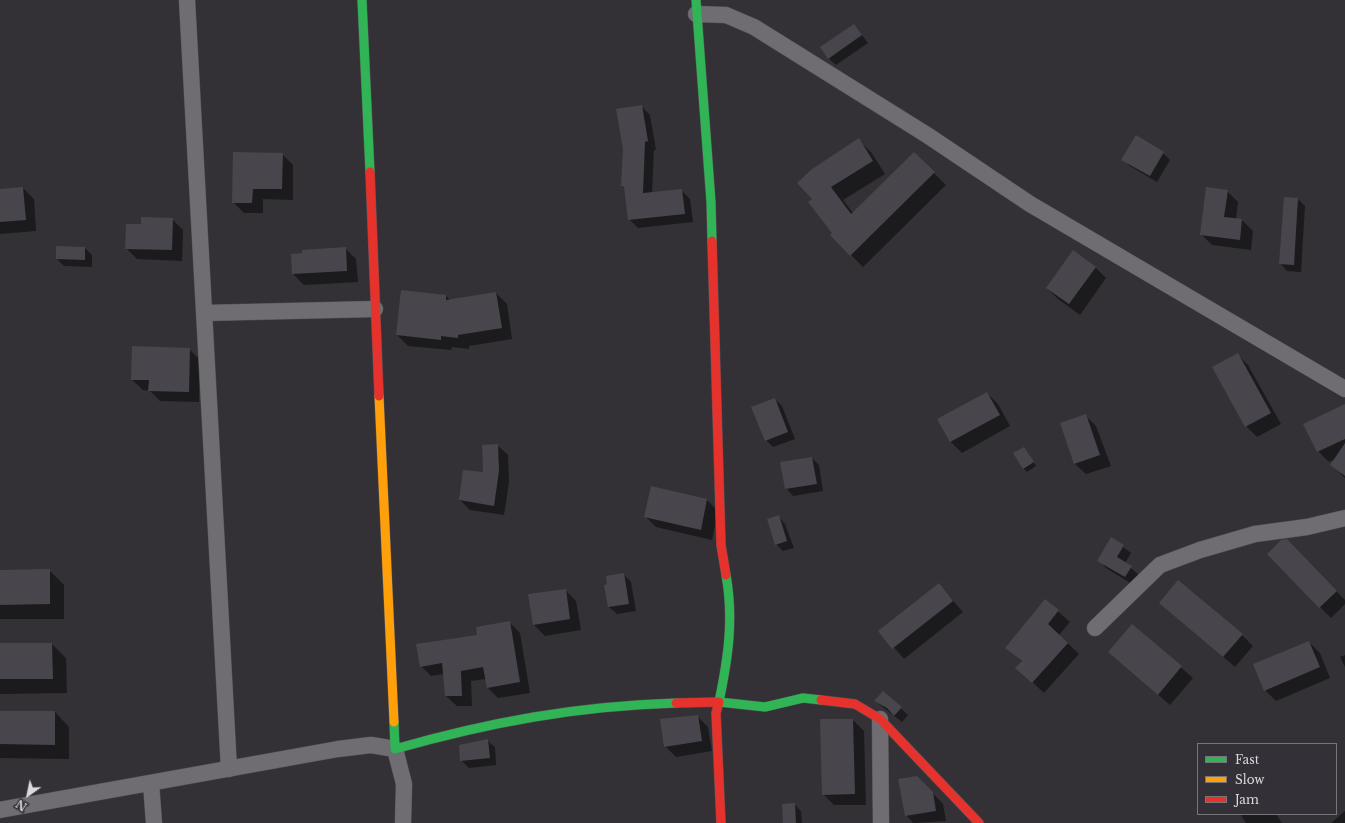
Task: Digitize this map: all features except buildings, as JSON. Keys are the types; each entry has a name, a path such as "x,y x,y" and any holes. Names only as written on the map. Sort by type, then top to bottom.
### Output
{"street":[{"path":"188,0 229,769"},
{"path":"362,0 395,749 404,784 403,823"},
{"path":"721,823 716,713 729,654 730,595 721,545 711,202 696,7 726,15 754,27 927,135 1030,204 1345,389"},
{"path":"204,312 376,309"},
{"path":"1095,628 1160,565 1200,550 1255,534 1307,527 1345,518"},
{"path":"0,810 338,749 371,745 395,749 444,735 505,722 598,707 719,702 765,707 803,698 855,704 880,719 979,823"},
{"path":"880,719 881,823"},
{"path":"151,783 154,823"}],"traffic: fast":[{"path":"362,0 370,172"},
{"path":"696,0 711,202 712,241"},
{"path":"726,575 730,608 730,623 725,670 719,702 765,707 803,698 821,700"},
{"path":"394,722 395,749 430,739 534,717 604,708 676,703"}],"traffic: slow":[{"path":"379,396 394,722"}],"traffic: jam":[{"path":"370,172 379,396"},
{"path":"712,241 721,545 726,575"},
{"path":"821,700 855,704 880,719 979,823"},
{"path":"676,703 719,702 716,713 721,823"}]}
